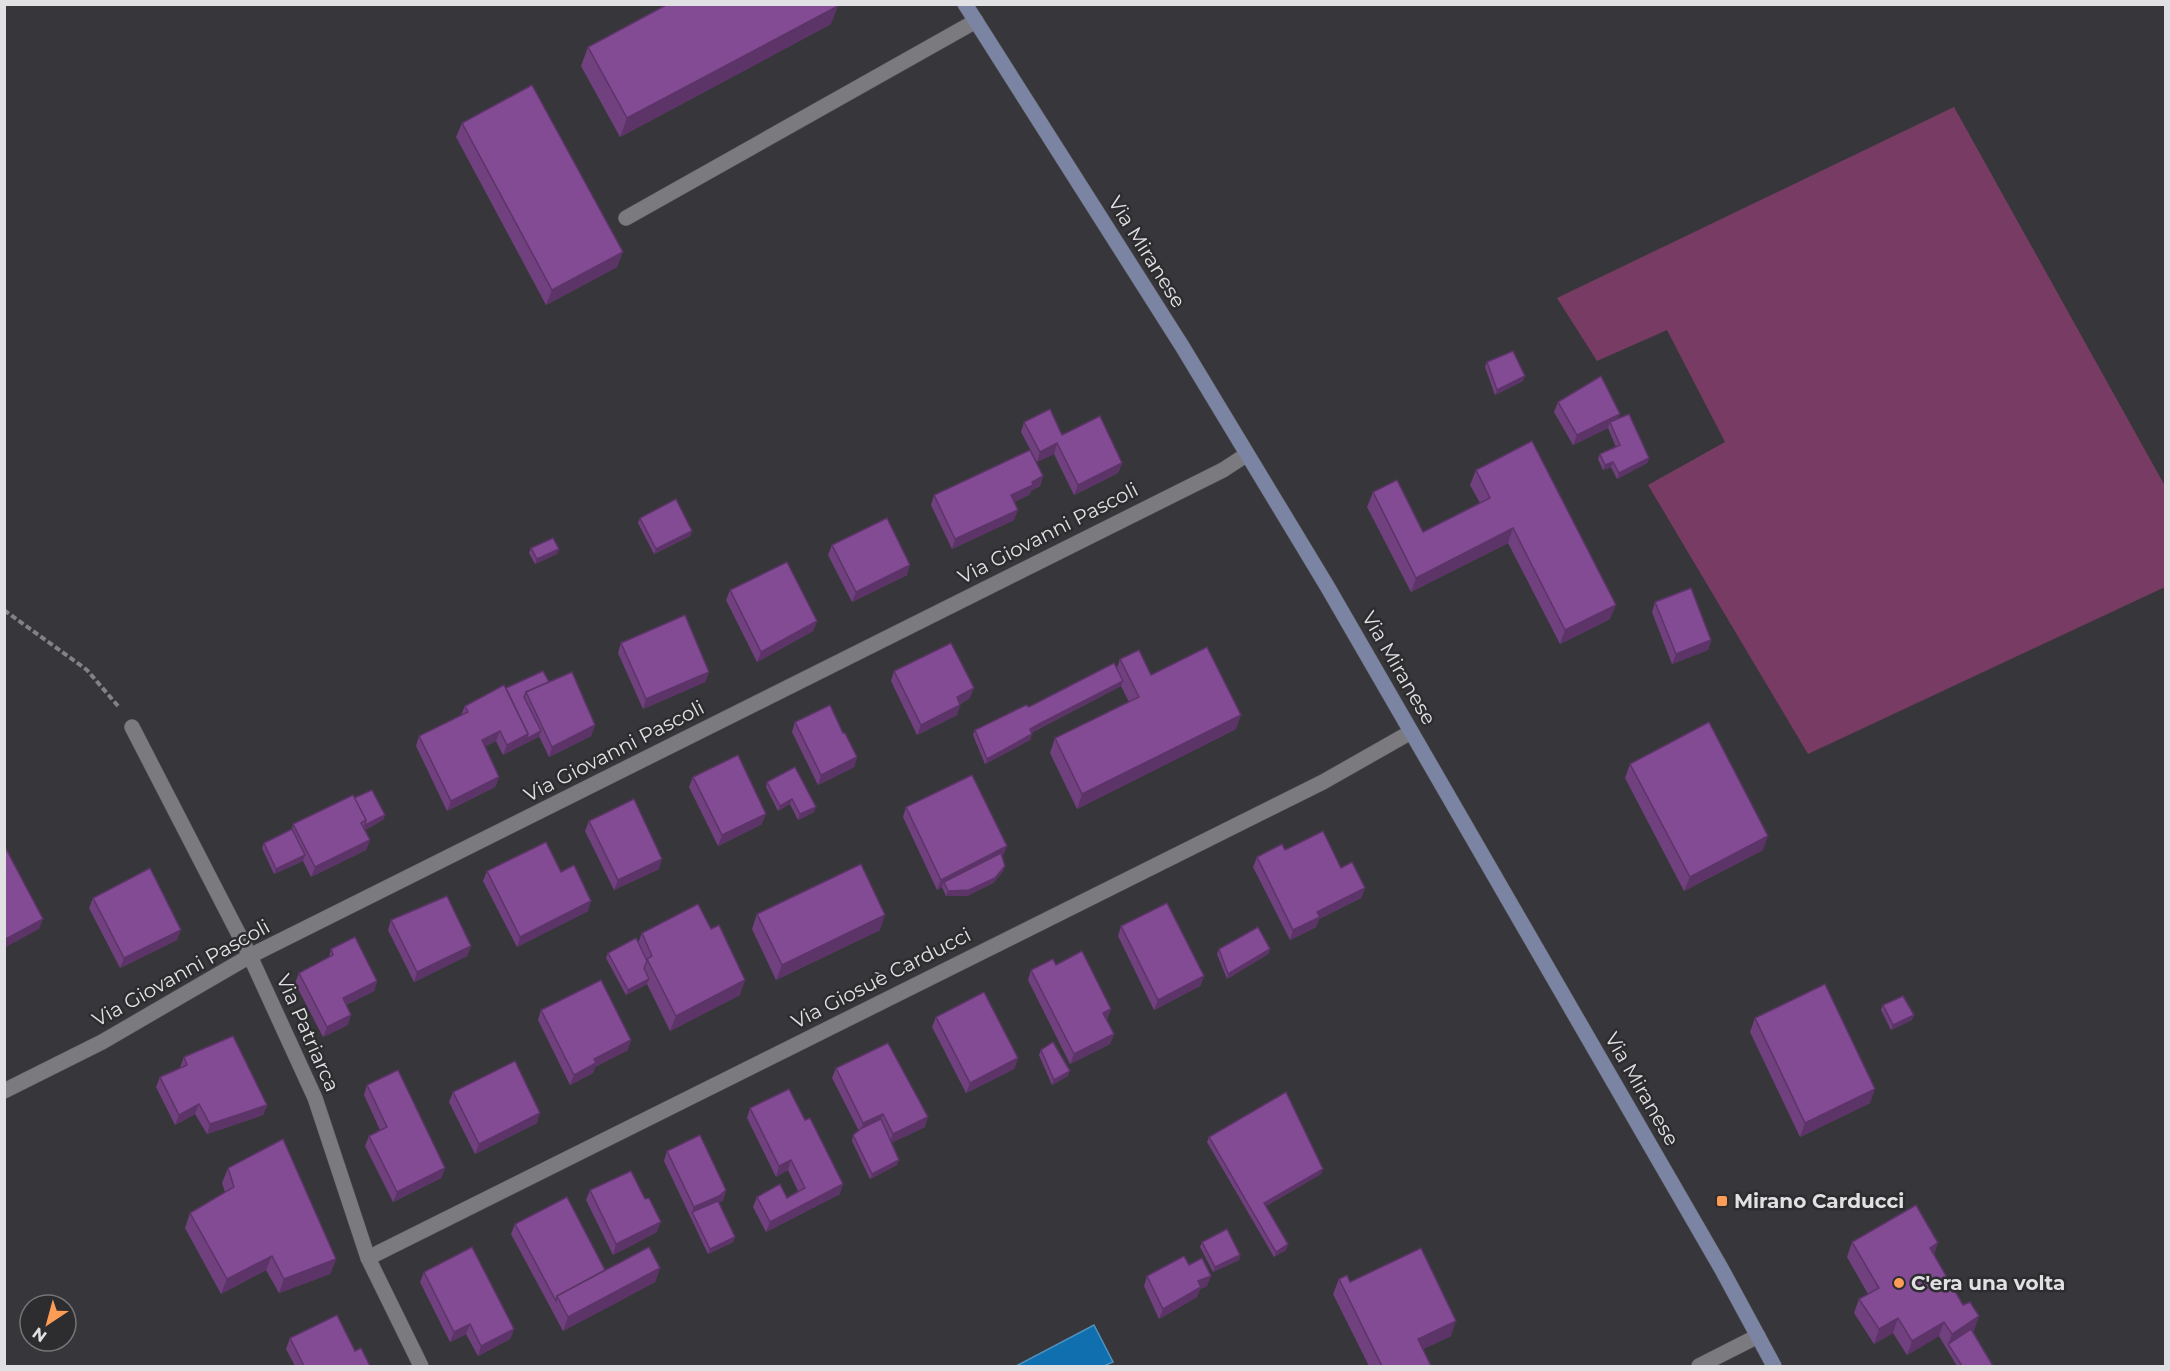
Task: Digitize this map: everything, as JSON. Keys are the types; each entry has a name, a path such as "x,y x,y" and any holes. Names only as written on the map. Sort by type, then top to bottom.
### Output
{"main road":[{"name":"Via Miranese","path":"965,4 1176,336 1327,586 1774,1366"}],"street":[{"path":"626,218 976,21"},
{"name":"Via Giovanni Pascoli","path":"4,1091 102,1042 250,956 1223,470 1246,455"},
{"name":"Via Patriarca","path":"132,727 250,956 315,1098 368,1258 421,1366"},
{"name":"Via Giosuè Carducci","path":"368,1258 1312,787 1412,732"},
{"path":"1700,1366 1758,1336"}],"path":[{"path":"4,610 87,670 111,694 132,727"}],"shaded area":[{"path":"1954,107 2165,486 2165,587 1808,754 1648,485 1725,442 1667,330 1597,361 1557,298"}],"water":[{"path":"1094,1325 1113,1362 1104,1366 1016,1366"}],"building":[{"path":"668,4 837,4 838,6 627,118 588,47"},
{"path":"532,85 623,252 552,290 462,123"},
{"path":"1513,351 1525,376 1497,390 1487,362"},
{"path":"1601,376 1620,414 1577,435 1558,402"},
{"path":"1050,409 1062,435 1100,416 1122,463 1078,485 1057,443 1040,452 1024,422"},
{"path":"1629,414 1649,458 1619,473 1613,462 1605,465 1600,454 1620,445 1610,422"},
{"path":"1532,441 1616,605 1565,630 1513,528 1416,578 1373,492 1397,480 1423,532 1490,498 1476,470"},
{"path":"1030,450 1043,476 1032,482 1033,485 1011,495 1018,510 955,539 934,495"},
{"path":"676,499 692,531 656,549 640,518"},
{"path":"887,518 910,565 856,592 832,545"},
{"path":"553,538 559,549 537,559 531,548"},
{"path":"787,562 817,621 761,652 730,590"},
{"path":"1691,588 1711,640 1676,654 1655,602"},
{"path":"685,615 709,672 646,699 621,643"},
{"path":"951,643 974,688 957,697 960,705 921,725 894,671"},
{"path":"1207,647 1241,715 1082,794 1055,738 1139,697 1120,659 1139,650 1151,675"},
{"path":"1114,663 1123,681 1030,729 1032,734 987,759 975,730 1026,705 1029,707"},
{"path":"543,671 549,682 526,692 524,697 541,731 526,739 528,734 506,688"},
{"path":"572,672 595,725 552,747 526,692"},
{"path":"504,685 528,734 507,745 500,731 482,740 499,777 451,801 419,736 468,712 465,706"},
{"path":"830,705 857,757 821,775 795,722"},
{"path":"1709,722 1768,836 1690,877 1630,764"},
{"path":"738,755 766,814 722,835 693,777"},
{"path":"795,767 816,807 800,814 792,799 780,806 767,782"},
{"path":"972,775 1007,846 941,880 906,807"},
{"path":"372,790 385,815 365,825 366,820 354,798"},
{"path":"353,795 366,820 361,823 370,840 315,867 293,824"},
{"path":"634,799 662,859 618,880 589,821"},
{"path":"292,829 305,855 276,869 264,843"},
{"path":"1323,831 1341,868 1352,862 1365,888 1317,912 1320,917 1293,930 1257,857 1282,844 1285,850"},
{"path":"546,842 561,872 574,865 591,901 520,937 487,871"},
{"path":"4,849 43,919 4,940"},
{"path":"1001,853 1005,866 995,878 969,890 948,891 944,882"},
{"path":"861,864 885,915 782,965 757,914"},
{"path":"150,868 181,930 124,958 93,898"},
{"path":"447,896 471,946 417,972 391,920"},
{"path":"1167,903 1204,976 1158,1000 1121,926"},
{"path":"698,904 711,929 719,925 745,980 676,1016 647,959 652,956 642,933"},
{"path":"1258,927 1270,949 1228,974 1219,949"},
{"path":"355,937 377,981 343,998 351,1015 327,1027 299,973 333,955 331,949"},
{"path":"636,938 647,961 644,968 649,979 628,990 608,953"},
{"path":"1082,951 1111,1009 1103,1013 1114,1034 1074,1054 1031,970 1053,959 1056,965"},
{"path":"601,980 631,1040 594,1059 596,1063 574,1075 541,1010"},
{"path":"1825,984 1875,1089 1805,1123 1755,1018"},
{"path":"984,992 1018,1058 970,1083 936,1017"},
{"path":"1903,996 1914,1015 1893,1025 1883,1005"},
{"path":"233,1036 267,1105 210,1124 199,1104 179,1115 160,1077 187,1065 184,1057"},
{"path":"1053,1042 1070,1071 1054,1080 1041,1050"},
{"path":"888,1043 928,1117 893,1134 883,1114 863,1123 836,1068"},
{"path":"515,1061 540,1113 479,1144 453,1092"},
{"path":"398,1070 445,1168 397,1192 369,1136 387,1127 367,1085"},
{"path":"789,1089 805,1120 810,1118 843,1184 770,1222 757,1197 780,1184 787,1198 805,1188 791,1160 779,1166 750,1108"},
{"path":"1286,1092 1323,1169 1264,1203 1288,1244 1276,1252 1209,1137"},
{"path":"881,1119 899,1160 872,1174 853,1135"},
{"path":"700,1135 726,1190 719,1196 694,1207 667,1151"},
{"path":"283,1139 336,1259 284,1279 272,1256 227,1279 190,1213 234,1187 228,1168"},
{"path":"631,1171 645,1199 649,1198 661,1222 616,1244 590,1190"},
{"path":"567,1197 605,1270 557,1296 556,1301 515,1224"},
{"path":"718,1201 735,1237 710,1249 692,1212"},
{"name":"C'era una volta","path":"1916,1205 1938,1243 1930,1248 1963,1305 1970,1302 1979,1316 1952,1334 1944,1322 1912,1341 1898,1318 1879,1329 1859,1299 1879,1288 1852,1242"},
{"path":"1227,1229 1240,1255 1215,1267 1202,1242"},
{"path":"472,1247 514,1329 481,1346 470,1324 454,1332 424,1272"},
{"path":"649,1247 660,1268 568,1317 557,1296"},
{"path":"1421,1248 1456,1321 1418,1339 1431,1366 1382,1366 1339,1279 1347,1275 1350,1282"},
{"path":"1184,1256 1189,1265 1202,1258 1211,1276 1198,1281 1201,1287 1163,1309 1147,1276"},
{"path":"337,1315 355,1351 361,1348 370,1366 304,1366 290,1338"},
{"path":"1971,1329 1993,1366 1962,1366 1948,1344"}],"place":[{"name":"Mirano Carducci","path":"1722,1201"},
{"name":"C'era una volta","path":"1899,1283"}]}
